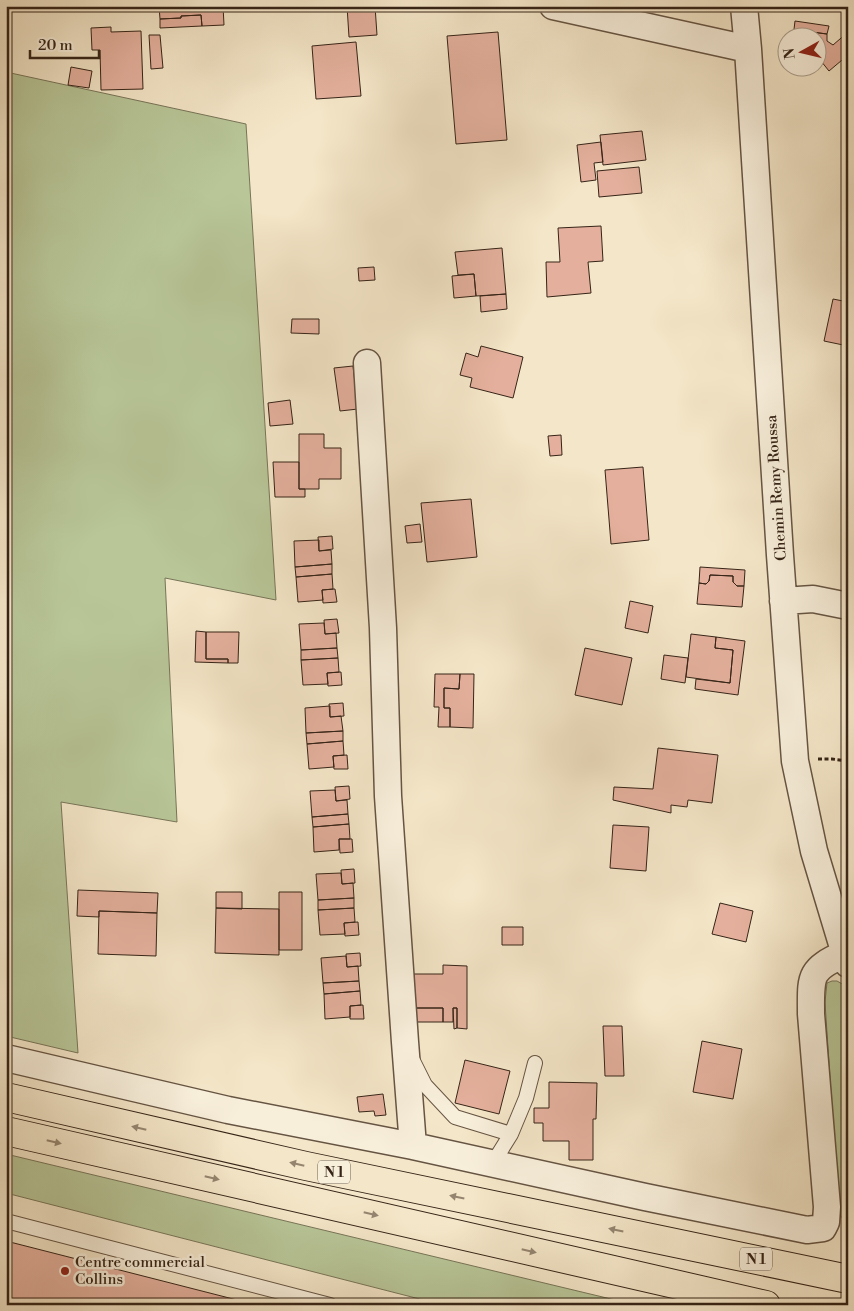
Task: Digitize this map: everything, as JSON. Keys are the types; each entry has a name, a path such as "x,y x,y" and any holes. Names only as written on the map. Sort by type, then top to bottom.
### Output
{"highway":[{"name":"N 1","path":"6,1097 306,1166 848,1279"},
{"name":"N 1","path":"6,1132 766,1305"},
{"path":"664,1240 848,1268"},
{"path":"637,1276 720,1305"}],"street":[{"path":"553,6 748,49"},
{"name":"Chemin Remy Roussa","path":"744,6 795,761 814,851 846,959"},
{"path":"367,363 383,628 388,796 404,1042 413,1146"},
{"path":"783,601 813,599 848,606"},
{"path":"6,1058 228,1110 413,1146 644,1197 807,1230 823,1228 826,1222 811,1014 811,988 816,971 827,962 846,959"}],"lane":[{"path":"404,1042 425,1086 455,1117 511,1134"},
{"path":"494,1163 511,1134 526,1098 535,1063"},
{"path":"6,1221 330,1305"}],"green space":[{"path":"6,72 246,124 276,600 165,578 177,822 61,802 78,1053 6,1036"},
{"path":"837,981 844,985 848,999 848,1225 839,1214 825,1002 827,983"},
{"path":"6,1154 636,1305 443,1305 6,1193"}],"building":[{"path":"159,6 223,6 224,25 202,26 201,15 160,19"},
{"path":"347,6 375,6 377,35 349,37"},
{"path":"201,15 202,26 160,28 160,19"},
{"path":"795,21 829,26 827,34 826,28 794,28"},
{"path":"111,27 111,32 141,31 143,89 101,90 100,50 92,50 91,28"},
{"path":"498,32 507,140 456,144 447,36"},
{"path":"848,32 848,55 829,71 826,67 826,34 827,41 833,45"},
{"path":"149,35 160,35 163,68 151,69"},
{"path":"356,42 361,96 316,99 312,46"},
{"path":"71,67 92,71 89,88 68,85"},
{"path":"642,131 646,160 603,165 600,135"},
{"path":"601,142 603,162 594,163 596,180 581,182 577,145"},
{"path":"639,167 642,193 599,197 597,171"},
{"path":"601,226 603,261 588,262 591,293 547,297 546,262 560,262 558,228"},
{"path":"502,248 506,294 476,296 474,274 458,275 455,252"},
{"path":"374,267 375,280 359,281 358,268"},
{"path":"474,274 476,296 454,298 452,276"},
{"path":"506,294 507,309 481,312 480,296"},
{"path":"833,299 848,302 848,346 824,341"},
{"path":"292,319 319,319 319,334 291,333"},
{"path":"481,346 523,357 513,398 470,387 472,378 460,375 466,353 478,357"},
{"path":"353,366 358,409 340,411 334,368"},
{"path":"290,400 293,424 270,426 268,403"},
{"path":"299,434 324,434 324,448 341,448 341,479 319,479 319,489 299,489"},
{"path":"561,435 562,455 550,456 548,436"},
{"path":"273,462 299,462 299,489 305,489 305,497 275,497"},
{"path":"643,467 649,540 611,544 605,470"},
{"path":"471,499 477,557 427,562 421,503"},
{"path":"420,524 422,542 407,543 405,526"},
{"path":"332,536 333,549 319,551 318,537"},
{"path":"319,540 319,551 331,550 332,564 295,567 294,541"},
{"path":"332,564 332,574 296,577 295,567"},
{"path":"700,567 745,570 744,586 737,586 733,582 733,576 710,575 709,581 706,584 699,583"},
{"path":"332,574 333,589 322,590 323,600 298,602 296,577"},
{"path":"710,575 733,576 733,582 737,586 744,586 742,607 697,604 699,583 706,584 709,581"},
{"path":"335,589 337,602 323,603 322,590"},
{"path":"630,601 653,606 648,633 625,628"},
{"path":"337,619 339,633 325,634 324,620"},
{"path":"324,623 325,634 336,633 337,648 301,650 299,624"},
{"path":"196,631 206,632 206,659 228,659 228,663 195,662"},
{"path":"206,632 239,632 238,663 228,663 228,659 206,659"},
{"path":"691,634 716,637 715,648 733,650 730,683 686,677"},
{"path":"716,637 745,641 738,695 695,689 696,679 730,683 733,650 715,648"},
{"path":"337,648 338,658 301,660 301,650"},
{"path":"585,648 632,658 622,705 575,695"},
{"path":"664,655 688,658 685,683 661,679"},
{"path":"338,658 339,672 327,673 328,684 303,685 301,660"},
{"path":"341,672 342,685 328,686 327,673"},
{"path":"435,674 460,674 459,689 444,688 444,708 450,708 450,727 438,727 439,707 434,707"},
{"path":"460,674 474,674 473,728 450,727 450,708 444,708 444,688 459,689"},
{"path":"343,703 344,716 330,717 329,704"},
{"path":"330,706 330,717 341,716 343,731 306,733 305,708"},
{"path":"343,731 343,741 307,744 306,733"},
{"path":"343,741 344,755 333,756 334,767 309,769 307,744"},
{"path":"658,748 718,755 712,803 688,800 687,807 671,805 671,813 613,800 614,787 653,789"},
{"path":"347,755 348,769 334,769 333,756"},
{"path":"349,786 350,799 336,801 335,787"},
{"path":"335,790 336,801 347,800 348,814 312,817 310,791"},
{"path":"348,814 349,824 313,827 312,817"},
{"path":"349,824 350,839 339,839 339,850 314,852 313,827"},
{"path":"613,825 649,827 646,871 610,868"},
{"path":"339,839 352,839 353,852 340,853"},
{"path":"354,869 355,883 342,884 341,870"},
{"path":"341,873 342,884 353,883 354,898 318,900 316,874"},
{"path":"78,890 158,893 157,913 99,911 99,917 77,916"},
{"path":"216,892 242,892 242,909 216,908"},
{"path":"279,892 302,892 302,950 279,950"},
{"path":"354,898 354,908 318,910 318,900"},
{"path":"720,903 753,911 746,942 712,934"},
{"path":"216,908 279,909 279,955 215,953"},
{"path":"354,908 355,922 344,923 345,934 320,935 318,910"},
{"path":"99,911 157,913 156,956 98,954"},
{"path":"358,922 359,935 345,936 344,923"},
{"path":"502,927 523,927 523,945 502,945"},
{"path":"360,953 361,966 347,967 346,954"},
{"path":"346,956 347,967 358,966 359,981 323,983 321,958"},
{"path":"443,965 467,966 467,1029 457,1028 457,1008 453,1008 453,1022 443,1022 443,1008 414,1008 414,974 443,974"},
{"path":"359,981 360,991 324,994 323,983"},
{"path":"360,991 361,1005 350,1006 350,1017 325,1019 324,994"},
{"path":"363,1005 364,1019 350,1019 350,1006"},
{"path":"414,1008 443,1008 443,1022 414,1022"},
{"path":"453,1008 457,1008 457,1028 454,1029"},
{"path":"603,1026 622,1026 624,1076 605,1076"},
{"path":"702,1041 742,1049 733,1099 693,1092"},
{"path":"465,1060 510,1071 499,1114 455,1103"},
{"path":"549,1082 597,1083 596,1119 593,1119 593,1160 569,1160 569,1141 543,1141 543,1123 534,1123 534,1108 549,1108"},
{"path":"383,1094 386,1115 375,1116 374,1111 359,1112 357,1097"},
{"name":"Centre commercial Collins","path":"6,1241 241,1301 258,1305 6,1305"}],"waterway":[{"path":"633,6 636,13"}],"place":[{"name":"Centre commercial Collins","path":"65,1271"}]}
